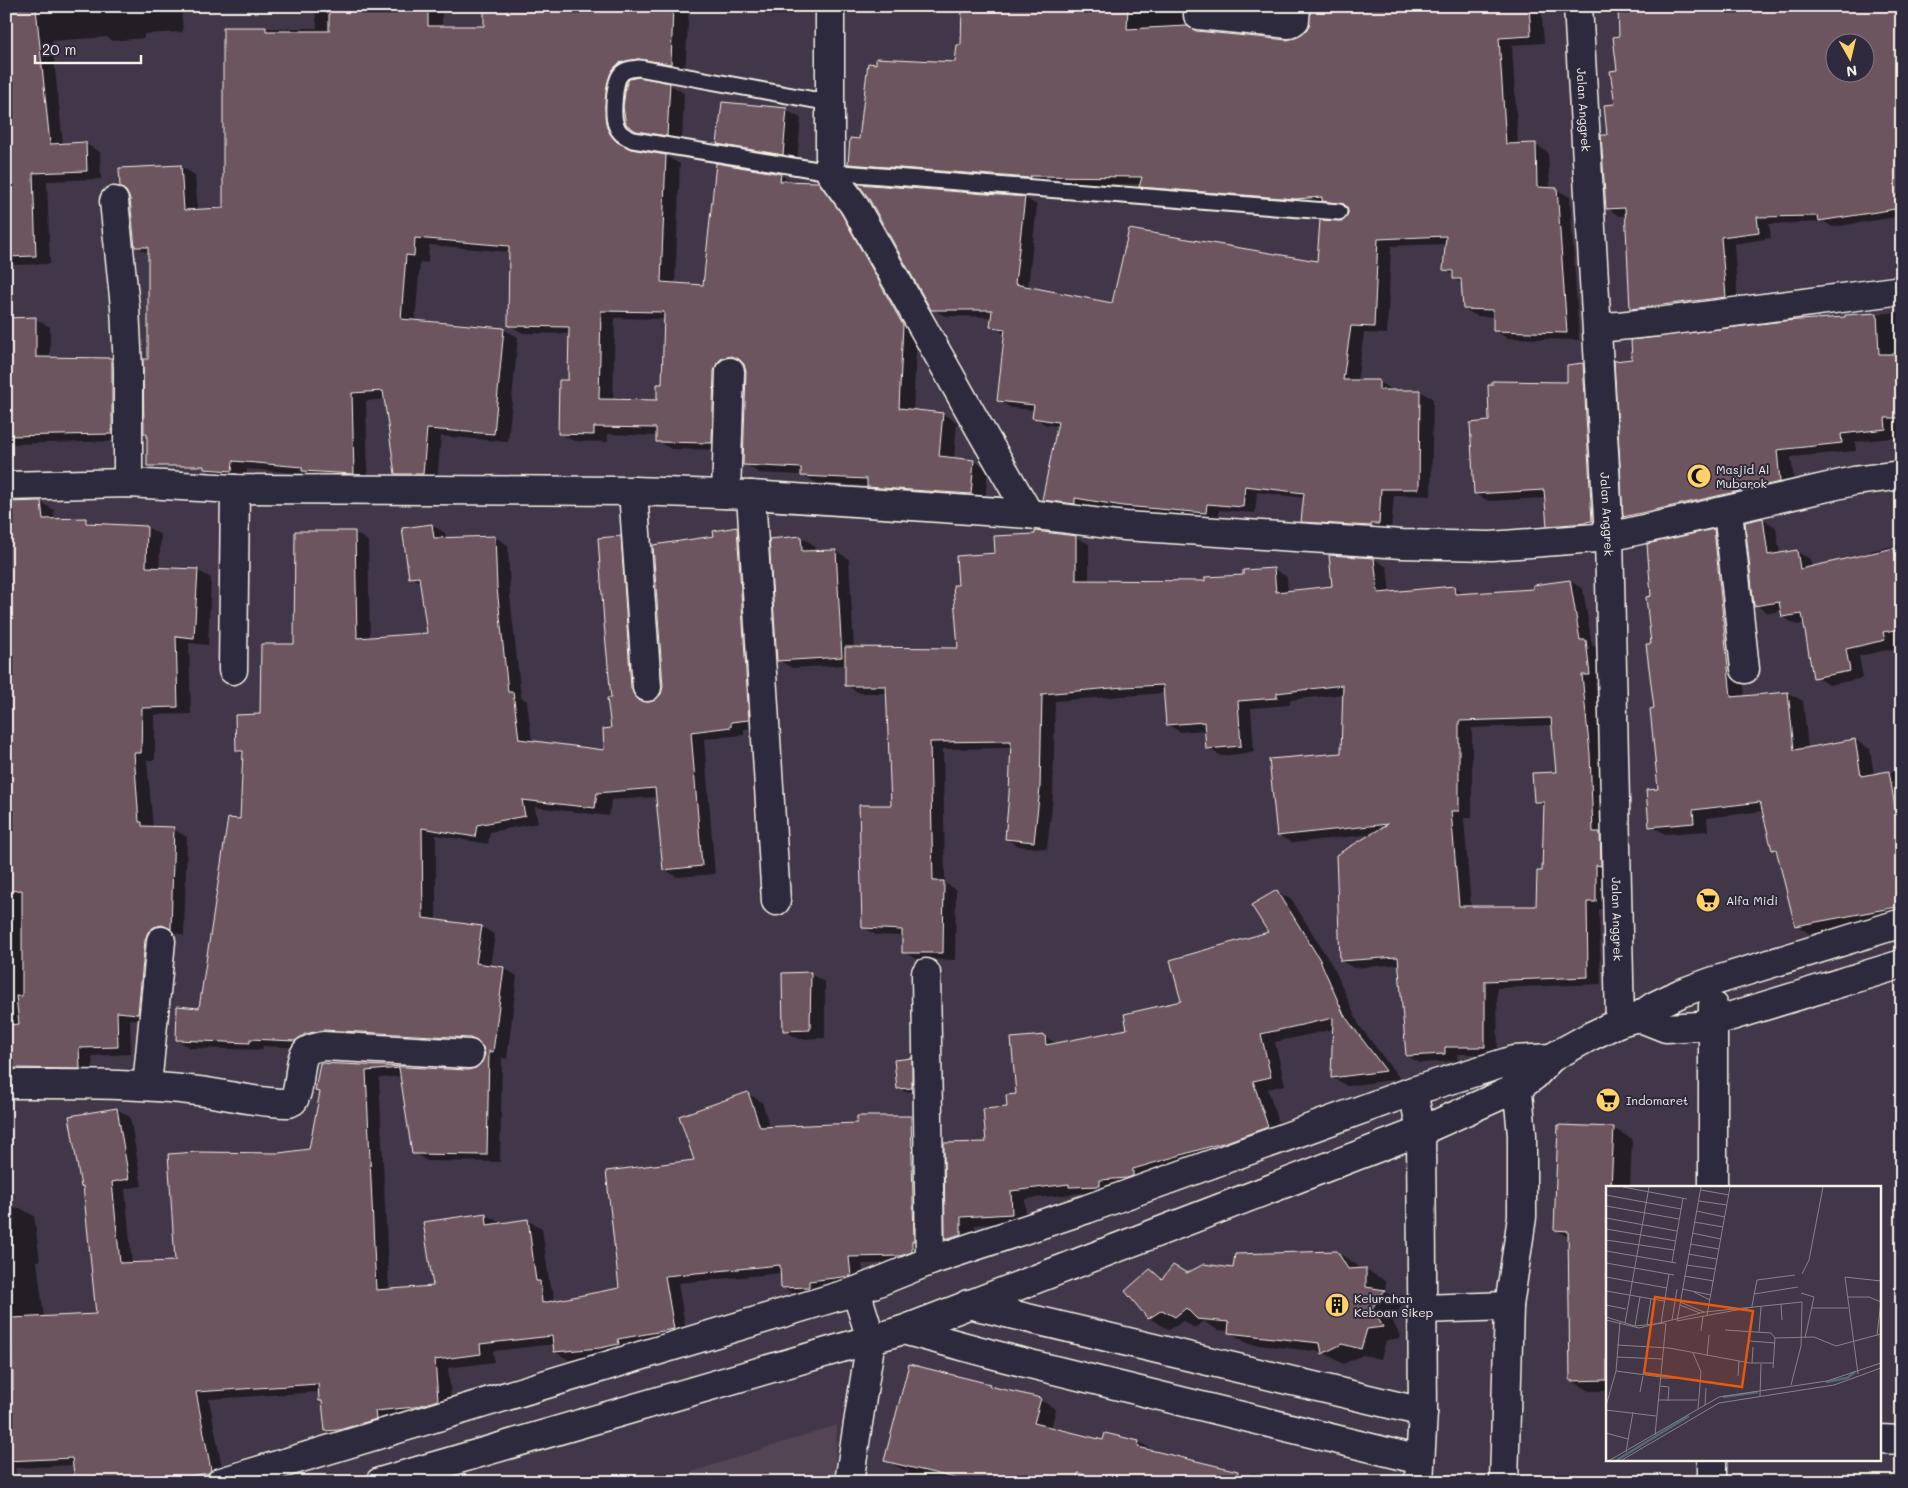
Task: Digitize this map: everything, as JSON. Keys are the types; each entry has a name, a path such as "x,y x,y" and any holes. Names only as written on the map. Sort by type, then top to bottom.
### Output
{"street":[{"path":"830,6 830,172 854,205 1029,514"},
{"path":"1198,15 1290,24 1295,20 1296,6"},
{"name":"Jalan Anggrek","path":"1578,6 1609,538 1629,1020"},
{"path":"114,201 125,307 128,369 128,484"},
{"path":"1598,328 1902,290"},
{"path":"730,372 739,494 776,901"},
{"path":"6,486 128,484 235,488 633,491 739,494 1029,514 1126,526 1402,544 1491,546 1609,538 1854,481 1902,475"},
{"path":"233,670 235,488"},
{"path":"633,491 647,687"},
{"path":"1728,511 1745,669"},
{"path":"380,1482 903,1330 1421,1131 1519,1087 1534,1076 1551,1058 1654,1006 1711,982 1902,923"},
{"path":"147,1086 161,940"},
{"path":"1629,1020 1666,1028 1690,1028 1902,964"},
{"path":"926,973 930,1261"},
{"path":"1711,982 1714,1022 1714,1186"},
{"path":"6,1084 147,1086 198,1090 289,1102 293,1101 297,1094 303,1058 307,1051 315,1048 323,1046 469,1054"},
{"path":"221,1482 856,1290 930,1261 1087,1209 1413,1091 1514,1060 1551,1058"},
{"path":"1504,1482 1509,1306 1522,1217 1522,1135 1519,1087 1514,1060"},
{"path":"903,1330 1419,1471 1422,1412 1421,1131 1413,1091"},
{"path":"849,1482 872,1339 856,1290"},
{"path":"968,1304 1422,1412"},
{"path":"1422,1309 1509,1306"},
{"path":"1880,1439 1902,1440"},
{"path":"1712,1460 1712,1482"}],"lane":[{"path":"831,103 639,68 626,70 619,75 615,83 615,124 621,135 633,140 830,172 1339,212"}],"shaded area":[{"path":"837,1425 834,1482 660,1482"}],"building":[{"path":"329,6 428,6 428,26 484,26 484,6 673,6 671,64 638,59 619,63 610,75 605,106 607,128 617,142 631,149 666,155 661,282 703,285 716,163 781,174 780,181 818,182 841,213 903,325 899,408 943,413 939,456 974,460 971,494 867,487 867,479 801,476 801,468 743,465 746,372 744,364 739,359 731,356 722,358 717,363 714,371 712,443 656,442 656,428 594,427 594,435 558,434 559,380 568,380 569,327 508,326 509,246 415,238 414,256 406,255 401,319 504,328 494,434 427,429 423,474 395,474 383,391 352,393 354,474 302,471 302,467 233,461 232,471 204,469 204,466 147,466 147,434 144,434 143,359 148,359 148,247 135,247 130,199 126,191 120,187 119,168 181,165 184,210 223,208 223,27 266,27 266,31 329,31","holes":["601,311 664,312 662,384 657,384 657,400 599,399"]},
{"path":"962,6 1128,6 1127,29 1187,26 1196,31 1287,40 1298,37 1308,28 1311,6 1461,6 1462,11 1529,6 1531,36 1499,38 1506,144 1536,143 1537,187 1557,188 1567,333 1493,331 1493,310 1463,309 1461,279 1453,279 1453,271 1443,270 1446,236 1378,239 1374,327 1351,326 1343,380 1379,380 1379,390 1420,390 1419,489 1381,489 1379,524 1371,524 1371,526 1301,522 1304,493 1245,486 1243,507 1207,504 1206,513 1123,506 1075,498 1075,504 1042,500 1058,422 1032,418 1034,405 997,401 1005,329 990,327 992,310 931,310 868,197 858,184 1025,197 1015,284 1112,303 1129,229 1317,261 1320,220 1343,221 1348,212 1344,204 1322,201 1322,197 1295,199 1139,187 1142,177 1030,176 1030,178 848,164 850,138 859,139 868,63 876,64 876,58 955,62 957,45 961,45"},
{"path":"1651,6 1902,6 1902,208 1819,221 1818,216 1757,217 1759,232 1721,237 1726,297 1630,309 1625,208 1606,209 1601,135 1607,135 1604,105 1615,104 1610,71 1617,70 1613,37 1619,36 1618,8"},
{"path":"36,8 50,144 86,142 87,171 33,173 36,256 6,257 6,10"},
{"path":"639,77 670,83 667,136 636,131 626,124 623,107 626,86 629,79"},
{"path":"722,102 787,108 783,155 717,144"},
{"path":"1877,313 1879,354 1902,354 1902,418 1885,418 1886,429 1841,434 1842,443 1777,450 1780,482 1623,517 1614,361 1632,359 1631,340 1784,321"},
{"path":"36,317 36,357 112,358 112,434 6,436 6,318"},
{"path":"1583,363 1592,521 1547,526 1544,490 1474,494 1470,423 1489,421 1488,385 1492,385 1492,381 1567,382 1567,365"},
{"path":"41,501 43,519 86,518 86,523 147,526 146,567 198,569 194,638 176,636 178,707 142,708 141,753 134,753 139,822 142,822 142,826 174,827 171,929 162,925 154,927 148,932 145,940 138,1014 117,1012 118,1047 79,1048 80,1069 11,1068 8,1025 19,1024 16,996 22,996 22,890 6,891 6,502"},
{"path":"1763,518 1768,555 1797,550 1800,569 1894,548 1902,580 1902,629 1883,632 1885,640 1846,649 1850,671 1813,678 1802,614 1782,617 1779,602 1754,606 1745,522"},
{"path":"432,524 434,538 495,536 497,588 508,692 513,692 519,739 604,750 603,729 611,728 607,698 611,698 598,538 621,536 631,688 634,695 640,701 649,702 655,700 661,694 663,686 653,545 714,536 713,531 737,527 749,720 731,722 731,727 691,732 702,866 663,870 655,788 597,793 595,808 522,800 525,816 477,825 475,837 422,828 423,918 482,926 476,963 504,967 493,1052 489,1051 487,1155 412,1154 399,1068 366,1071 376,1290 433,1286 423,1222 486,1213 487,1225 528,1219 536,1281 540,1281 542,1303 619,1288 606,1171 694,1160 679,1116 748,1092 760,1127 857,1123 857,1116 911,1116 914,1241 912,1241 912,1252 900,1256 849,1257 851,1276 809,1281 809,1287 781,1288 780,1265 665,1276 674,1329 618,1339 619,1344 600,1348 554,1352 552,1336 480,1344 481,1354 435,1360 438,1400 415,1407 375,1411 376,1419 339,1430 325,1431 322,1401 319,1401 318,1384 196,1392 211,1470 209,1473 182,1477 183,1482 75,1482 72,1458 7,1461 6,1391 13,1390 12,1318 96,1314 83,1186 81,1187 69,1116 117,1108 129,1179 112,1182 120,1263 175,1261 168,1154 196,1152 279,1153 309,1149 320,1092 315,1091 320,1063 468,1070 476,1068 482,1062 485,1054 483,1047 477,1041 470,1038 324,1030 305,1034 295,1041 250,1039 250,1043 176,1040 177,1006 199,1008 228,818 240,819 243,751 236,751 235,715 260,714 261,644 294,644 295,531 355,531 357,638 427,633 419,577 409,578 402,528"},
{"path":"1714,529 1731,697 1788,692 1794,750 1855,739 1861,776 1889,771 1902,849 1902,906 1795,926 1776,849 1772,850 1760,802 1693,810 1694,823 1649,827 1646,790 1658,789 1650,709 1654,708 1646,644 1651,644 1646,597 1651,596 1647,544"},
{"path":"1035,531 1076,536 1076,580 1205,581 1205,577 1243,575 1243,570 1274,568 1276,592 1332,586 1329,555 1374,558 1378,593 1454,586 1455,594 1533,589 1533,585 1570,580 1580,640 1586,640 1590,675 1582,675 1590,754 1593,832 1600,832 1601,866 1596,865 1596,902 1587,902 1588,977 1485,981 1485,1047 1445,1047 1445,1054 1406,1056 1398,957 1340,961 1336,855 1388,824 1277,836 1269,759 1341,753 1343,685 1277,693 1277,698 1238,701 1241,746 1206,749 1204,722 1166,725 1163,685 1042,694 1040,788 1034,842 1005,839 1011,741 930,742 933,881 944,881 943,953 902,953 902,930 862,928 859,805 891,805 886,686 845,686 845,647 958,648 953,585 958,585 956,556 995,553 994,536 1035,534","holes":["1551,718 1556,772 1532,773 1534,802 1544,802 1542,871 1537,871 1536,906 1459,906 1451,811 1459,811 1459,721"]},
{"path":"801,536 802,551 836,550 842,657 777,661 769,539"},
{"path":"1277,890 1320,960 1344,1015 1386,1071 1331,1078 1333,1018 1261,1034 1271,1077 1253,1081 1268,1127 1229,1141 1133,1169 1133,1176 1127,1178 1100,1180 1100,1186 1069,1187 1069,1184 1011,1191 1012,1214 961,1217 961,1234 945,1239 944,1143 986,1142 983,1109 1007,1107 1006,1095 1016,1094 1011,1038 1045,1035 1046,1045 1127,1029 1124,1014 1181,1001 1170,960 1268,932 1251,905"},
{"path":"811,972 810,1030 783,1031 782,973"},
{"path":"912,1058 912,1088 897,1089 894,1060"},
{"path":"1558,1125 1614,1127 1611,1186 1606,1186 1606,1380 1570,1381 1568,1231 1554,1230"},
{"path":"1337,1251 1348,1269 1366,1268 1366,1287 1385,1290 1372,1308 1383,1327 1367,1329 1361,1349 1342,1344 1322,1354 1320,1343 1228,1333 1229,1322 1197,1319 1186,1308 1175,1317 1162,1310 1148,1319 1125,1291 1150,1269 1162,1279 1173,1265 1187,1273 1204,1264 1233,1268 1235,1254"},
{"path":"909,1364 1041,1398 1034,1423 1103,1440 1105,1433 1139,1441 1138,1447 1238,1471 1237,1482 1111,1482 1078,1473 1076,1482 971,1482 884,1461"}],"place":[{"name":"Masjid Al Mubarok","path":"1699,476"},
{"name":"Alfa Midi","path":"1708,900"},
{"name":"Indomaret","path":"1608,1100"},
{"name":"Kelurahan Keboan Sikep","path":"1337,1305"}]}
